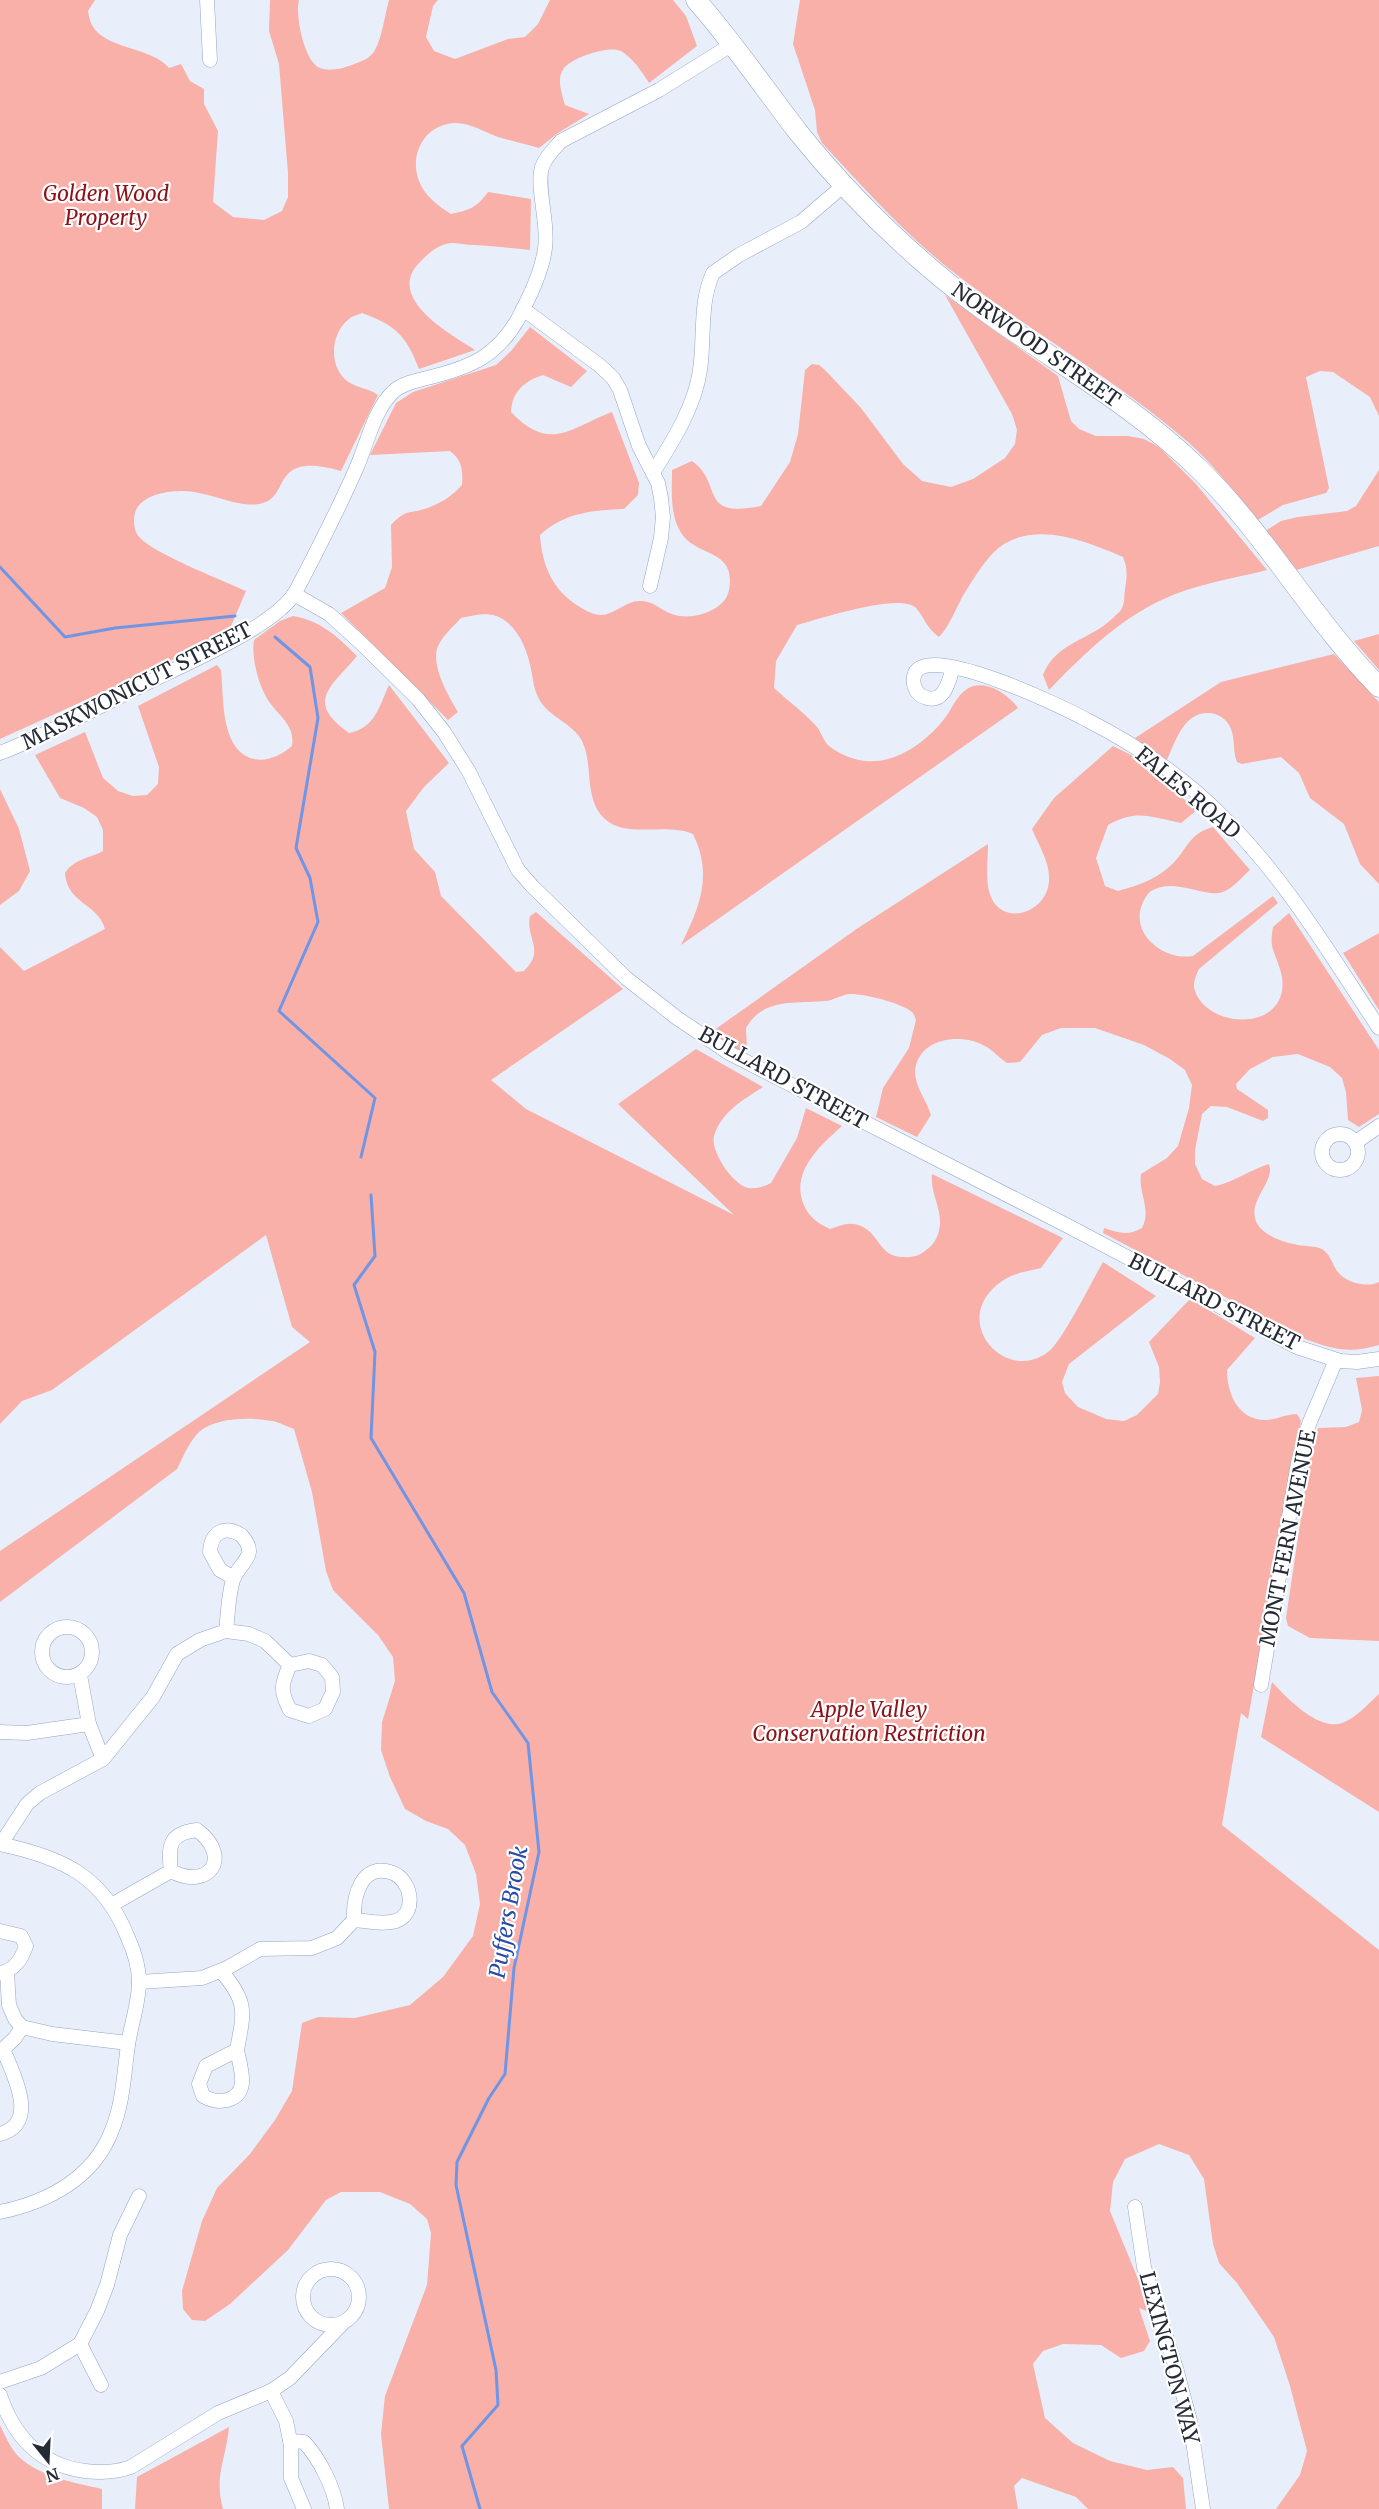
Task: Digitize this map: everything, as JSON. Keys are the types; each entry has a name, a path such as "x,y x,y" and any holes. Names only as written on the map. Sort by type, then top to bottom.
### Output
{"main road":[{"name":"NORWOOD STREET","path":"696,0 843,186 886,229 951,286 1146,424 1196,466 1246,521 1335,638 1379,687"}],"street":[{"path":"207,0 210,60"},
{"name":"MASKWONICUT STREET","path":"0,753 227,644 265,621 294,594 353,476 376,420 393,392 406,385 460,368 493,351 504,342 532,292 545,248 546,225 541,181 542,167 549,153 561,141 659,90 731,45"},
{"path":"654,471 673,440 697,384 700,370 703,311 713,273 733,259 801,222 843,186"},
{"path":"523,309 613,378 620,390 639,446 654,471 658,483 663,517 650,586"},
{"name":"BULLARD STREET","path":"294,594 328,614 418,699 444,732 468,770 518,870 626,978 677,1018 738,1058 1068,1226 1297,1347 1336,1360 1357,1362 1379,1359"},
{"name":"FALES ROAD","path":"953,668 1015,686 1089,721 1134,746 1219,812 1265,863 1287,892 1379,1028"},
{"path":"1356,1142 1379,1126"},
{"name":"MONT FERN AVENUE","path":"1261,1685 1298,1463 1310,1424 1336,1360"},
{"path":"226,1631 234,1578"},
{"path":"0,2212 34,2203 63,2189 79,2177 99,2155 115,2121 139,1982 134,1952 122,1921 113,1904 93,1882 66,1865 32,1852 0,1844 27,1804 40,1793 103,1759 153,1697 177,1654 200,1640 226,1631 249,1634 265,1641 290,1665"},
{"path":"80,1675 89,1724 103,1759"},
{"path":"0,1732 27,1733 89,1724"},
{"path":"113,1904 171,1871"},
{"path":"139,1982 192,1979 221,1971 260,1949 294,1950 320,1946 337,1938 354,1920 354,1901 360,1883 369,1874 394,1873 405,1884 410,1905 403,1916 396,1921 377,1923 354,1920"},
{"path":"0,1931 21,1936 26,1946 20,1959 3,1972 9,2005 15,2019 22,2026 52,2034 128,2043"},
{"path":"221,1971 234,1986 244,2018 237,2050"},
{"path":"0,2134 14,2127 22,2111 20,2091 2,2050 22,2026"},
{"path":"0,2382 41,2367 80,2343 97,2311 107,2285 120,2235 139,2196"},
{"name":"LEXINGTON WAY","path":"1135,2207 1144,2267 1190,2421 1203,2509"},
{"path":"0,2395 16,2430 38,2454 68,2467 97,2472 121,2470 131,2467 218,2413 271,2391 296,2372 343,2323 350,2319 360,2297 355,2282 349,2276 334,2270 318,2273 306,2285 303,2294 306,2310 318,2322 326,2325 343,2323"},
{"path":"80,2343 101,2385"},
{"path":"271,2391 285,2416 290,2441 291,2478 304,2509"},
{"path":"290,2441 304,2442 312,2452 334,2497 337,2509"}],"green space":[{"name":"Golden Wood Property","path":"0,0 95,0 88,11 91,24 98,33 117,44 151,56 169,68 181,64 190,81 204,89 204,104 218,131 213,202 233,217 264,220 282,211 288,197 279,64 269,31 270,0 299,0 298,16 305,48 314,64 328,70 352,65 371,56 380,39 389,0 438,0 433,6 426,37 434,51 455,59 508,39 525,37 538,24 550,0 673,0 686,16 697,46 649,83 629,57 621,51 600,51 575,60 564,68 560,76 560,86 565,105 589,114 539,148 498,137 460,123 443,125 427,135 416,161 419,181 432,200 451,214 472,207 480,202 488,192 531,199 530,250 446,244 437,248 420,262 411,275 410,289 415,301 425,313 437,325 475,350 419,369 404,340 391,327 362,313 350,318 338,334 335,343 335,362 344,378 355,386 378,395 341,471 318,466 302,467 292,471 276,494 259,504 241,504 193,492 177,491 152,496 137,508 134,517 135,528 143,541 170,557 246,591 231,626 221,634 158,667 0,739"},
{"path":"800,0 1379,0 1379,416 1370,397 1333,372 1320,371 1306,377 1329,488 1326,493 1283,505 1258,520 1207,460 1159,418 948,268 915,239 822,143 817,132 815,110 793,44"},
{"path":"945,295 1058,376 1071,421 1079,429 1096,436 1128,436 1144,439 1159,447 1196,484 1267,570 1196,587 1155,603 1106,636 1049,690 1043,675 1056,655 1104,626 1120,612 1124,603 1127,573 1123,557 1079,540 1048,534 1018,538 1004,544 982,567 939,637 931,630 916,608 907,604 894,603 859,608 797,625 776,661 774,688 818,728 829,746 848,757 880,761 905,752 927,737 945,718 960,695 974,686 988,686 995,689 1018,708 681,945 694,917 702,890 702,863 693,834 671,829 624,828 605,819 598,811 591,792 588,760 582,741 573,729 548,711 539,699 523,644 508,623 489,614 461,618 441,640 437,649 437,665 442,682 458,712 448,720 341,613 385,588 392,567 391,525 406,514 435,505 462,485 461,466 450,451 370,455 396,403 413,392 496,365 511,351 530,327 587,371 571,387 543,375 531,380 517,393 511,412 537,432 549,434 572,430 612,412 639,483 638,495 624,509 601,510 569,517 540,535 543,557 551,577 571,601 596,614 611,613 629,603 643,601 680,616 702,614 725,600 729,590 730,576 727,566 720,559 694,545 679,529 673,508 672,470 692,461 702,470 719,503 728,508 741,509 761,506 790,462 798,434 805,370 812,364 819,365 825,370 861,408 903,464 922,481 951,487 973,479 1005,458 1015,444 1017,430 1012,414"},
{"path":"1379,470 1379,546 1296,570 1265,531 1281,521 1347,511 1356,506"},
{"name":"Apple Valley Conservation Restriction","path":"293,616 303,618 328,630 357,656 338,677 326,695 325,703 328,712 336,722 349,733 365,726 379,709 389,685 449,763 424,787 406,811 414,849 435,872 441,896 516,972 524,971 534,956 529,924 530,916 536,912 623,989 491,1080 526,1109 734,1215 618,1104 696,1049 763,1087 728,1113 714,1136 719,1158 742,1186 754,1188 771,1183 797,1138 806,1108 842,1126 811,1158 805,1168 800,1189 806,1210 812,1218 830,1229 846,1224 861,1226 872,1234 884,1249 895,1256 906,1257 920,1254 933,1243 939,1228 940,1218 932,1174 1063,1238 1041,1268 1011,1276 989,1293 980,1310 980,1327 987,1342 999,1353 1014,1360 1031,1360 1048,1352 1069,1324 1103,1262 1156,1296 1069,1364 1062,1382 1065,1393 1078,1407 1106,1419 1124,1421 1137,1415 1158,1394 1159,1367 1149,1342 1190,1299 1255,1338 1227,1370 1229,1388 1236,1404 1256,1419 1269,1420 1297,1414 1301,1421 1248,1719 1241,1713 1222,1825 1379,1950 1379,2509 1276,2509 1300,2475 1307,2451 1290,2386 1274,2337 1237,2283 1219,2263 1213,2244 1204,2179 1189,2155 1159,2144 1125,2159 1113,2182 1110,2211 1152,2313 1139,2308 1150,2341 1144,2351 1121,2358 1101,2345 1063,2344 1043,2351 1033,2364 1045,2418 1073,2443 1110,2461 1147,2470 1173,2467 1183,2478 1186,2509 1088,2509 1076,2497 1022,2478 1014,2486 1018,2509 389,2509 381,2434 385,2396 427,2285 431,2233 427,2219 410,2204 380,2192 341,2192 326,2200 288,2250 230,2304 205,2321 192,2320 183,2309 182,2291 202,2221 217,2188 250,2154 275,2120 292,2091 302,2023 318,2017 355,2018 410,2005 443,1977 473,1936 480,1904 476,1874 465,1845 448,1829 426,1821 405,1809 390,1777 381,1750 382,1722 395,1681 393,1657 378,1635 333,1590 326,1571 312,1492 294,1429 275,1422 254,1419 234,1419 206,1427 192,1440 177,1469 0,1602 0,1551 310,1342 292,1327 266,1235 52,1390 22,1401 0,1424 0,947 24,971 105,929 96,914 71,891 65,873 78,862 103,851 103,830 97,817 84,808 60,798 35,755 85,732 103,778 118,791 133,796 147,795 158,784 159,767 138,706 217,665 221,670 225,720 233,743 240,752 250,758 262,760 278,756 292,746 291,733 262,689 253,647 254,640 280,621"},
{"path":"1379,634 1379,670 1354,641"},
{"path":"1334,654 1379,702 1379,884 1360,864 1344,824 1310,798 1299,773 1281,757 1242,764 1237,762 1231,729 1216,714 1201,714 1193,717 1181,730 1166,762 1135,738 1221,682"},
{"path":"1113,746 1131,755 1197,810 1181,823 1136,816 1108,825 1096,858 1105,886 1118,891 1138,885 1164,872 1192,839 1204,830 1213,827 1250,870 1232,887 1218,893 1172,886 1150,892 1140,912 1140,923 1151,942 1170,954 1193,956 1273,896 1278,903 1199,969 1194,985 1202,1002 1212,1011 1240,1020 1267,1014 1276,1004 1283,985 1272,946 1273,927 1289,913 1379,1050 1379,1114 1359,1127 1348,1120 1346,1092 1342,1078 1330,1067 1298,1054 1273,1057 1250,1069 1236,1084 1237,1089 1268,1110 1268,1118 1263,1121 1227,1107 1211,1106 1202,1114 1195,1150 1195,1164 1202,1179 1215,1186 1269,1164 1268,1178 1255,1208 1258,1225 1279,1240 1322,1249 1329,1256 1337,1271 1346,1279 1362,1284 1379,1282 1379,1345 1350,1350 1305,1339 1103,1233 1104,1228 1123,1233 1142,1228 1146,1214 1141,1174 1167,1158 1178,1146 1189,1108 1192,1085 1185,1070 1144,1045 1095,1028 1061,1028 1042,1035 1020,1062 1007,1063 988,1048 964,1039 942,1041 932,1045 923,1052 915,1072 919,1089 931,1115 917,1137 876,1117 883,1088 909,1048 916,1020 913,1013 900,1005 882,999 849,994 826,1001 781,1004 762,1011 753,1018 746,1028 747,1048 739,1053 710,1033 858,928 988,844 987,881 993,900 1001,909 1011,913 1022,913 1032,908 1047,890 1049,871 1032,829 1054,798"},
{"path":"0,789 19,829 30,871 19,891 0,905"},
{"path":"1379,933 1379,1010 1343,953"},
{"path":"1379,1376 1379,1641 1310,1638 1288,1626 1286,1618 1310,1457 1318,1428 1346,1427 1359,1422 1362,1410 1356,1378"},
{"path":"1272,1682 1304,1712 1313,1718 1333,1724 1352,1718 1379,1694 1379,1812 1261,1737"},
{"path":"0,2425 13,2450 37,2470 102,2489 102,2509 0,2509"},
{"path":"229,2427 220,2476 223,2509 135,2509 137,2477"}],"waterway":[{"path":"0,567 65,637 115,628 235,616"},
{"path":"275,637 310,667 318,718 296,848 310,878 318,922 279,1011 375,1098 361,1157"},
{"name":"Puffers Brook","path":"371,1195 375,1256 354,1285 375,1352 371,1438 464,1593 492,1692 528,1743 539,1852 514,1968 505,2074 489,2098 457,2162 456,2185 496,2370 498,2405 462,2446 480,2509"}]}
